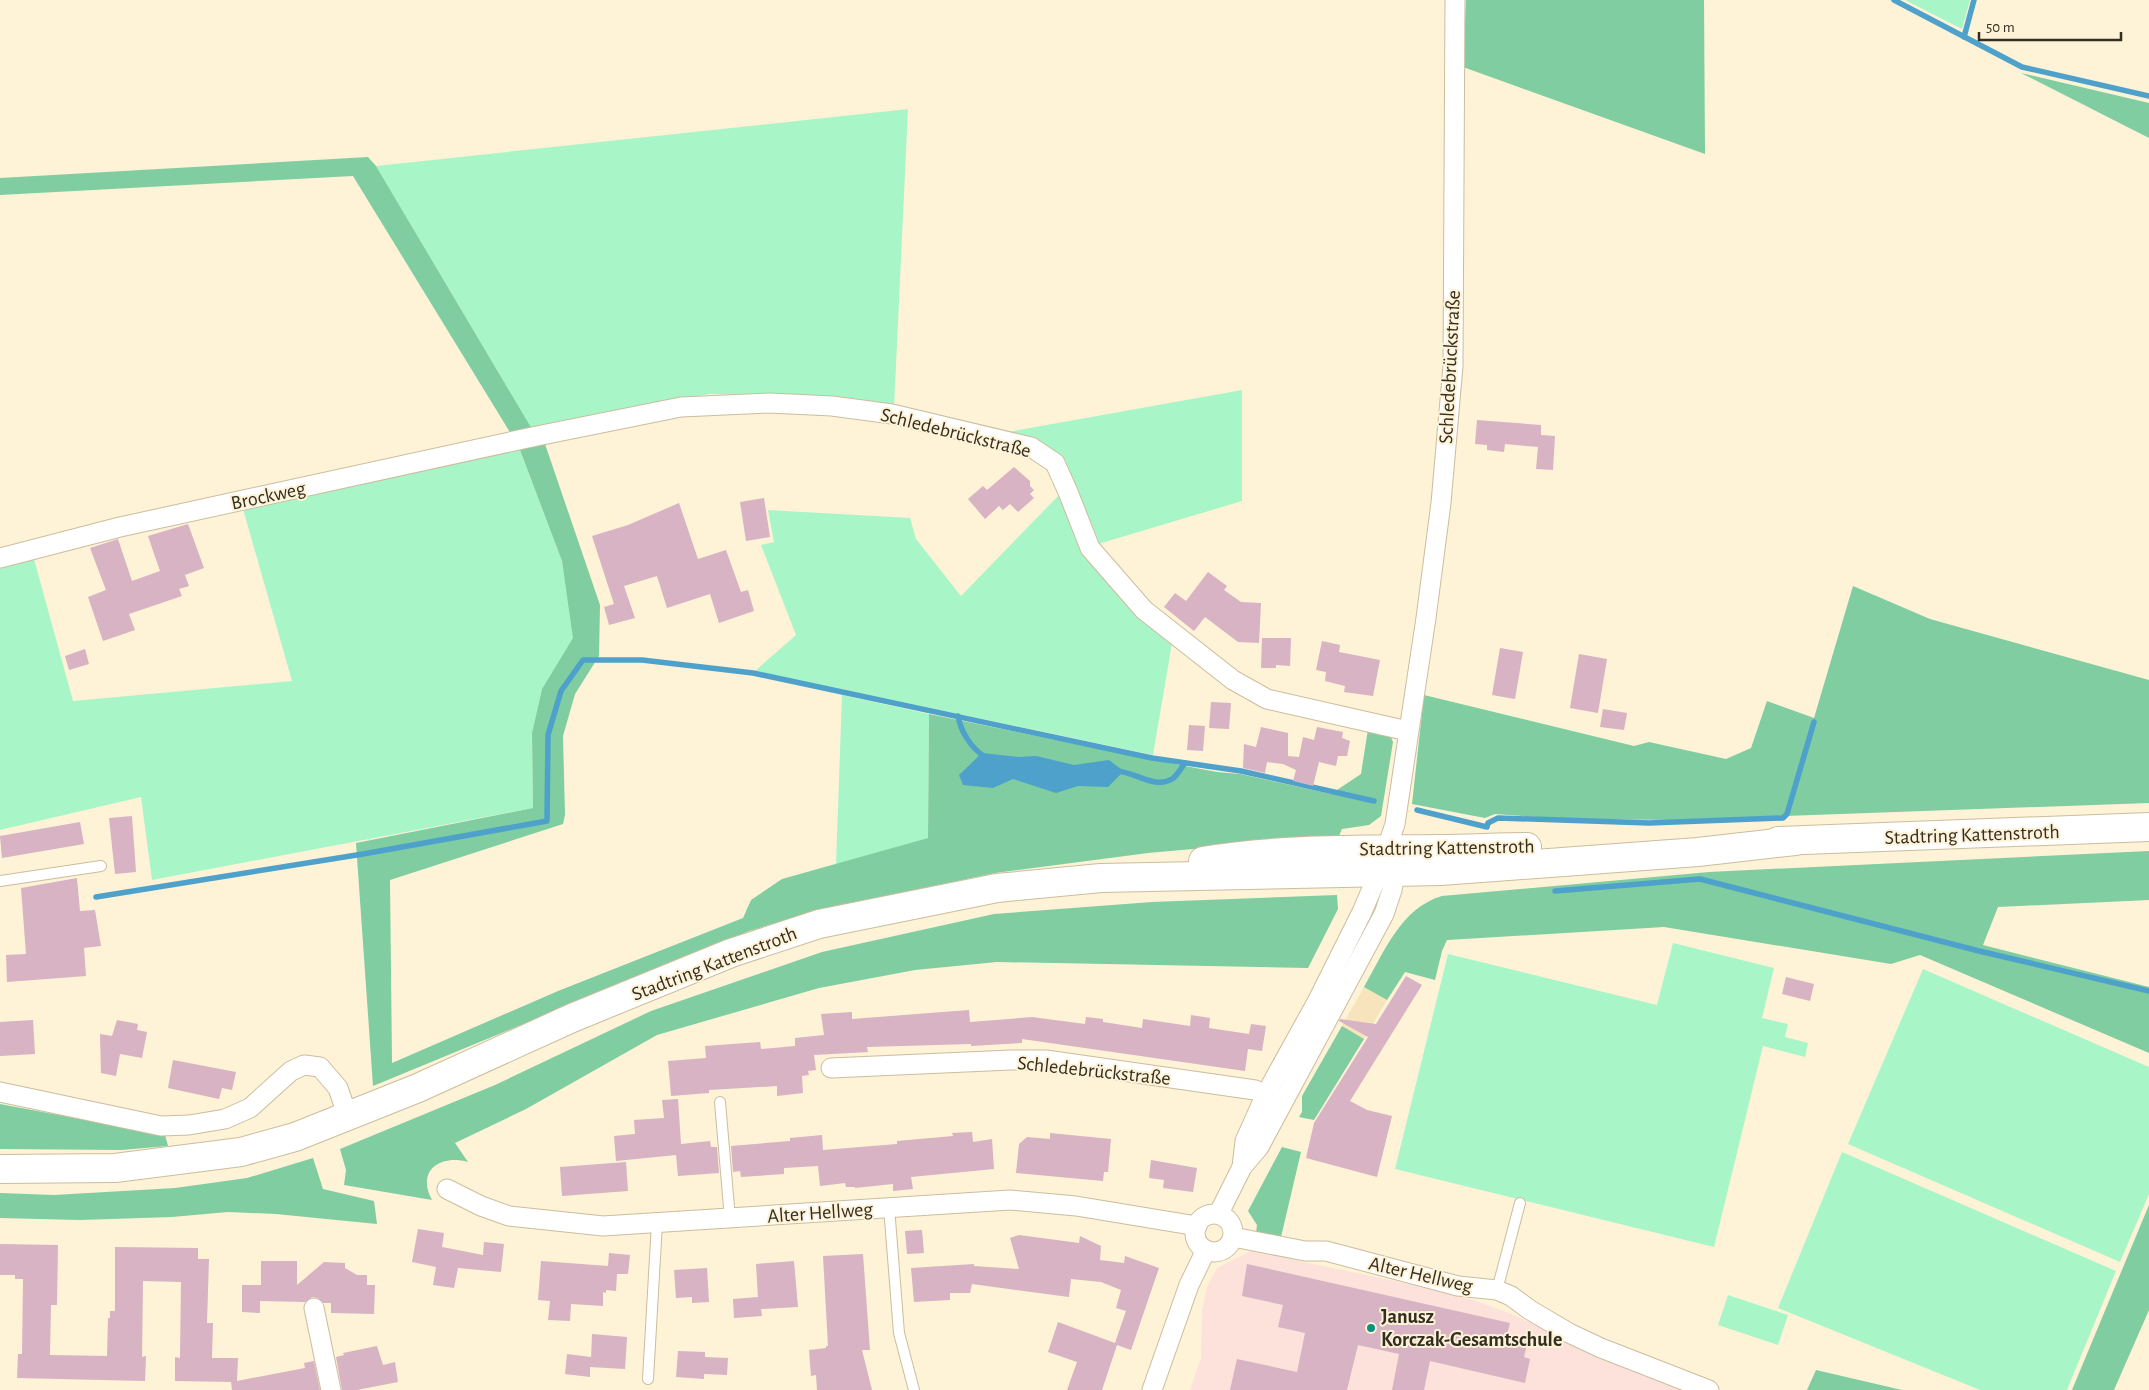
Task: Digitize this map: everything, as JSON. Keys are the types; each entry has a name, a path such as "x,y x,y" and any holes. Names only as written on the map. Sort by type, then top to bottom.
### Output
{"main road":[{"name":"Stadtring Kattenstroth","path":"0,1169 115,1168 172,1163 241,1152 296,1137 418,1088 572,1018 730,953 819,924 997,888 1391,853 1451,870 1698,852 1795,841 2149,827"},
{"name":"Stadtring Kattenstroth","path":"0,1163 56,1169"}],"street":[{"name":"Schledebrückstraße","path":"1219,1213 1242,1167 1259,1147 1274,1098 1384,914 1441,503 1453,366 1455,0"},
{"name":"Schledebrückstraße","path":"536,436 681,407 769,403 832,406 892,414 1031,447 1055,462 1090,548 1144,610 1233,680 1267,698 1408,731"},
{"name":"Brockweg","path":"0,558 120,527 536,436"},
{"name":"Schledebrückstraße","path":"830,1068 1046,1060 1255,1090 1274,1098"},
{"path":"0,1092 161,1126 189,1125 225,1119 250,1108 291,1071 304,1065 320,1066 338,1088 348,1117"},
{"name":"Alter Hellweg","path":"447,1189 481,1206 509,1216 603,1226 1010,1200 1076,1206 1196,1226"},
{"path":"1219,1213 1229,1220 1232,1226 1233,1237 1231,1243 1217,1252 1206,1250 1201,1247 1196,1237 1196,1226 1208,1215 1219,1213"},
{"name":"Alter Hellweg","path":"1233,1237 1306,1251 1326,1251 1458,1286 1497,1290 1511,1296 1530,1310 1569,1333 1601,1348 1709,1390"},
{"path":"1152,1390 1189,1285 1206,1250"},
{"path":"314,1308 330,1390"}],"lane":[{"path":"0,881 101,866"},
{"path":"720,1102 730,1219"},
{"path":"1497,1290 1520,1203"},
{"path":"889,1207 899,1333 914,1390"},
{"path":"648,1379 657,1223"}],"shaded area":[{"path":"1364,987 1387,1000 1364,1039 1342,1026"},
{"name":"Janusz Korczak-Gesamtschule","path":"1251,1251 1457,1294 1514,1315 1567,1341 1688,1390 1190,1390 1201,1358 1202,1311 1207,1287 1217,1268"}],"green space":[{"path":"1466,0 1704,0 1705,154 1463,67"},
{"path":"1905,0 1970,0 1962,29"},
{"path":"2021,73 2149,103 2149,138"},
{"path":"908,109 894,408 768,395 709,394 532,429 376,166"},
{"path":"368,157 376,166 532,429 511,434 353,176 0,195 0,178"},
{"path":"1242,390 1242,501 1095,545 1058,457 1002,433"},
{"path":"545,444 600,605 599,656 575,694 563,736 565,815 563,824 390,880 392,1063 558,991 743,918 751,900 782,879 928,838 929,714 1153,760 1217,772 1240,774 1331,794 1361,774 1368,729 1390,735 1393,742 1381,816 1369,825 1342,829 1339,836 1148,853 995,873 816,911 749,931 373,1086 356,843 533,808 532,733 542,689 573,638 562,561 520,450"},
{"path":"520,450 562,561 574,638 542,689 532,733 533,808 152,880 141,797 0,830 0,567 34,559 73,701 292,681 243,509"},
{"path":"1060,494 1172,643 1153,755 755,671 796,635 761,545 774,542 768,510 910,518 916,539 961,596"},
{"path":"1853,586 1930,619 2149,680 2149,803 1673,820 1566,819 1495,814 1485,818 1412,804 1424,695 1634,746 1649,742 1726,759 1751,748 1767,701 1814,718"},
{"path":"842,695 929,714 928,838 836,865"},
{"path":"2149,851 2149,900 1998,907 1983,945 2149,987 2149,1053 1920,955 1891,964 1664,927 1447,940 1442,951 1435,980 1405,972 1387,1000 1364,987 1395,933 1405,921 1415,910 1442,896 1709,872"},
{"path":"1337,895 1338,909 1308,968 997,962 915,970 819,988 657,1035 526,1109 455,1143 468,1162 448,1160 434,1167 429,1173 427,1181 432,1200 344,1185 346,1170 340,1149 495,1085 651,1011 822,952 994,914 1152,902"},
{"path":"1673,943 1774,968 1762,1018 1788,1024 1785,1037 1808,1043 1805,1057 1763,1046 1714,1247 1395,1169 1448,954 1657,1005"},
{"path":"1923,969 2149,1067 2149,1194 2120,1262 1848,1144"},
{"path":"1342,1026 1364,1039 1314,1120 1299,1117 1302,1112 1302,1096"},
{"path":"0,1104 165,1135 168,1146 121,1150 0,1149"},
{"path":"1282,1147 1301,1152 1281,1237 1256,1233 1257,1225 1248,1211"},
{"path":"1842,1152 2116,1271 2067,1390 1980,1390 1778,1308"},
{"path":"313,1158 323,1189 374,1201 377,1224 276,1214 228,1212 172,1217 80,1220 0,1218 0,1193 54,1195 175,1188 247,1178"},
{"path":"2149,1205 2149,1310 2114,1390 2072,1390"},
{"path":"1728,1295 1788,1315 1778,1345 1718,1325"},
{"path":"1816,1370 1902,1390 1807,1390"}],"water":[{"path":"982,753 1019,757 1036,756 1074,765 1109,760 1121,769 1121,774 1108,787 1078,786 1056,793 1013,779 993,788 963,785 959,775"}],"building":[{"path":"1477,420 1541,425 1541,435 1555,436 1553,470 1536,469 1538,447 1505,444 1504,452 1487,450 1487,445 1475,444"},
{"path":"1014,467 1030,481 1030,486 1034,490 1030,494 1034,498 1018,512 1010,504 1003,510 999,506 985,519 968,499 983,486 987,490"},
{"path":"764,498 770,537 746,541 740,502"},
{"path":"679,503 698,559 726,550 741,592 748,590 754,611 719,623 710,594 667,608 657,576 624,586 635,618 609,625 604,607 614,604 592,536 628,525"},
{"path":"188,524 204,568 185,575 189,586 179,589 182,596 129,614 135,630 103,641 88,597 106,590 90,548 118,539 132,581 160,571 148,536"},
{"path":"1208,572 1227,586 1224,590 1241,602 1261,603 1259,643 1238,642 1205,617 1194,631 1164,607 1175,593 1186,601"},
{"path":"1262,638 1291,638 1290,666 1276,665 1276,668 1261,668"},
{"path":"1322,641 1340,645 1339,652 1380,660 1373,696 1344,692 1345,686 1325,681 1326,672 1316,670"},
{"path":"1500,648 1523,652 1515,699 1492,695"},
{"path":"85,649 89,664 69,670 65,656"},
{"path":"1579,654 1607,659 1598,713 1570,708"},
{"path":"1211,702 1231,703 1229,729 1209,728"},
{"path":"1603,709 1627,713 1624,730 1600,727"},
{"path":"1189,725 1205,726 1203,751 1187,750"},
{"path":"1261,727 1288,733 1288,756 1299,757 1303,737 1314,740 1317,727 1343,732 1342,738 1350,741 1347,756 1338,756 1336,766 1319,762 1313,786 1293,781 1296,770 1283,764 1267,762 1265,773 1243,768 1244,744 1256,747"},
{"path":"132,816 136,872 115,874 109,818"},
{"path":"80,822 84,844 2,858 0,836"},
{"path":"77,878 80,911 95,910 101,946 84,948 86,976 7,982 6,955 26,954 21,888"},
{"path":"1406,976 1422,985 1350,1101 1367,1110 1392,1116 1377,1177 1306,1158 1314,1123 1368,1037 1339,1021 1340,1019 1376,1024"},
{"path":"1786,977 1814,984 1810,1001 1782,994"},
{"path":"969,1010 970,1022 1032,1017 1085,1024 1086,1017 1103,1019 1103,1022 1142,1028 1143,1019 1190,1026 1191,1015 1210,1018 1209,1028 1249,1034 1251,1024 1266,1026 1262,1051 1248,1049 1245,1071 1022,1039 1022,1043 971,1046 971,1044 867,1047 868,1052 814,1055 816,1070 808,1071 809,1075 802,1076 803,1093 777,1096 777,1086 709,1090 709,1093 671,1096 668,1061 706,1058 705,1046 760,1042 761,1049 795,1046 795,1038 824,1035 821,1014 852,1012 852,1019"},
{"path":"33,1020 35,1054 0,1056 0,1022"},
{"path":"117,1020 138,1024 137,1030 147,1032 142,1058 120,1054 116,1076 101,1073 100,1034 112,1036"},
{"path":"173,1060 236,1072 232,1090 222,1088 219,1099 168,1088"},
{"path":"678,1099 681,1144 710,1141 711,1147 717,1147 719,1173 678,1176 676,1155 616,1161 614,1136 635,1134 634,1120 664,1118 662,1100"},
{"path":"972,1132 973,1142 992,1139 994,1169 911,1177 913,1189 893,1191 893,1184 855,1188 846,1187 845,1183 820,1186 818,1166 784,1168 784,1174 741,1177 740,1171 733,1172 731,1146 790,1141 790,1138 822,1135 823,1150 897,1144 897,1141 953,1136 952,1133"},
{"path":"1050,1133 1111,1139 1108,1172 1104,1172 1103,1181 1016,1173 1019,1144 1027,1137 1050,1139"},
{"path":"1151,1160 1197,1168 1193,1192 1163,1188 1164,1180 1149,1178"},
{"path":"626,1162 628,1191 562,1196 560,1167"},
{"path":"418,1229 444,1233 442,1247 483,1255 484,1242 504,1244 501,1272 458,1268 454,1288 433,1285 436,1267 412,1262"},
{"path":"922,1230 924,1253 907,1254 905,1231"},
{"path":"1019,1235 1079,1243 1080,1236 1101,1246 1100,1260 1124,1263 1125,1256 1159,1268 1131,1350 1117,1345 1102,1390 1067,1390 1077,1362 1048,1352 1058,1322 1115,1343 1126,1311 1116,1308 1121,1290 1101,1282 1071,1279 1069,1297 972,1284 970,1293 950,1293 950,1300 914,1302 911,1268 974,1264 974,1266 1019,1269 1010,1238"},
{"path":"0,1244 58,1245 57,1305 51,1305 50,1355 107,1356 108,1318 110,1318 110,1311 115,1311 115,1247 198,1248 198,1259 209,1259 207,1323 213,1323 212,1358 238,1358 237,1381 305,1368 304,1363 314,1361 320,1390 232,1390 231,1382 175,1381 175,1357 180,1358 181,1282 143,1281 142,1357 146,1356 145,1381 17,1378 18,1354 22,1354 23,1279 15,1279 15,1275 0,1275"},
{"path":"609,1253 630,1255 628,1274 617,1274 616,1291 606,1290 606,1293 603,1292 603,1306 571,1304 570,1321 548,1320 550,1301 538,1300 541,1261 608,1266"},
{"path":"863,1254 870,1350 862,1350 872,1390 817,1390 816,1375 811,1376 809,1350 826,1348 828,1346 823,1256"},
{"path":"261,1261 297,1261 297,1285 324,1262 345,1263 345,1268 357,1275 367,1275 367,1285 375,1285 374,1314 331,1313 331,1303 323,1303 318,1298 312,1297 305,1302 260,1301 260,1313 242,1312 242,1285 261,1285"},
{"path":"794,1261 798,1307 761,1309 762,1316 734,1318 733,1299 758,1297 756,1264"},
{"path":"1247,1264 1510,1323 1507,1335 1528,1340 1524,1357 1530,1359 1525,1383 1430,1361 1424,1390 1392,1390 1399,1354 1358,1345 1347,1390 1230,1390 1237,1359 1297,1372 1305,1333 1278,1327 1283,1305 1242,1296"},
{"path":"707,1268 709,1302 692,1303 692,1297 676,1298 674,1270"},
{"path":"592,1334 627,1337 625,1369 590,1367 590,1377 565,1374 567,1354 591,1357 591,1360"},
{"path":"377,1346 383,1365 395,1362 398,1382 357,1390 342,1390 336,1357 344,1355 343,1353"},
{"path":"678,1351 705,1352 705,1357 728,1358 727,1375 704,1374 704,1379 676,1377"}],"waterway":[{"path":"1894,0 2022,67 2149,96"},
{"path":"1964,37 1974,0"},
{"path":"96,897 363,854 547,821 548,735 561,691 583,660 642,660 753,673 1152,758 1241,771 1374,801"},
{"path":"958,716 967,739 985,757"},
{"path":"1417,810 1487,827 1488,823 1498,818 1649,823 1783,818 1787,814 1814,722"},
{"path":"1114,771 1129,773 1151,781 1165,782 1174,778 1185,763"},
{"path":"1555,891 1700,879 1979,951 2149,991"}],"place":[{"name":"Janusz Korczak-Gesamtschule","path":"1371,1328"}]}
